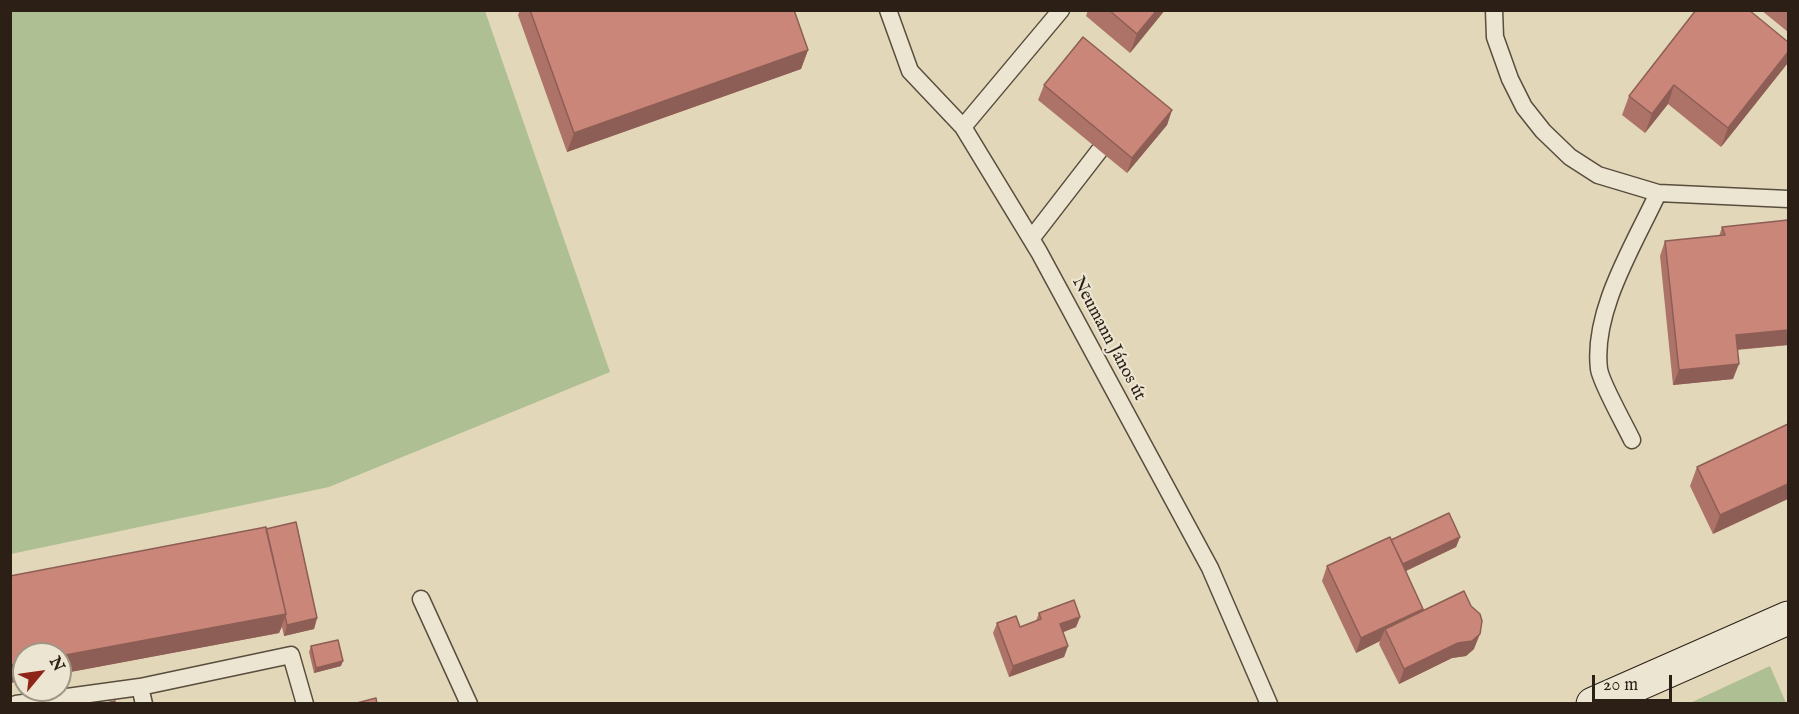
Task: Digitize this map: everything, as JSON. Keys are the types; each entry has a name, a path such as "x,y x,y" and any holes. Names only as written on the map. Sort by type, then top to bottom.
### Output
{"main road":[{"path":"1593,704 1788,618"}],"lane":[{"name":"Neumann János út","path":"888,10 910,71 963,127 1031,239 1210,568 1269,704"},
{"path":"963,127 1061,10"},
{"path":"1494,10 1495,37 1510,79 1524,107 1543,131 1570,157 1598,175 1658,193 1788,200"},
{"path":"1031,239 1099,151"},
{"path":"1632,440 1599,371 1600,332 1610,296 1658,193"},
{"path":"421,599 469,704"},
{"path":"18,703 142,695 291,655 305,704"}],"green space":[{"path":"10,11 485,11 610,372 329,487 11,554"},
{"path":"1770,666 1786,703 1690,703"}],"building":[{"path":"530,10 794,10 808,50 574,133"},
{"path":"1109,10 1157,10 1137,34"},
{"path":"1696,10 1749,10 1788,42 1788,52 1728,128 1674,85 1652,114 1629,96"},
{"path":"1083,37 1172,110 1132,158 1044,85"},
{"path":"1788,220 1788,330 1736,335 1739,364 1679,370 1665,241 1725,235 1722,227"},
{"path":"1788,424 1788,484 1720,515 1697,467"},
{"path":"1449,513 1460,537 1403,564 1391,540"},
{"path":"296,522 317,618 287,625 266,529"},
{"path":"266,527 286,614 72,654 72,642 12,642 12,665 10,665 10,576"},
{"path":"1390,537 1423,609 1361,638 1327,566"},
{"path":"1464,591 1471,606 1480,614 1482,621 1480,634 1472,641 1458,643 1404,669 1385,629"},
{"path":"1074,600 1080,617 1060,624 1068,646 1013,666 997,623 1016,616 1020,627 1041,619 1039,613"},
{"path":"338,640 343,661 316,668 311,646"},
{"path":"376,698 377,704 353,704"}]}
